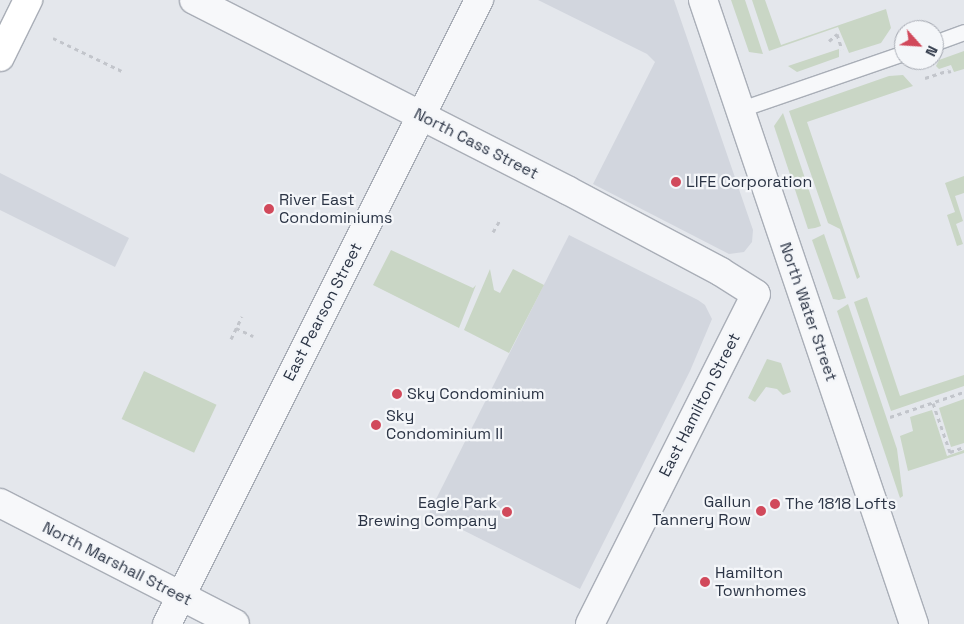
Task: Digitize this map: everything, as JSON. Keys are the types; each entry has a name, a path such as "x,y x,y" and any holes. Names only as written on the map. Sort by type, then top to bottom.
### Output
{"main road":[{"path":"0,57 28,0"}],"street":[{"name":"North Cass Street","path":"194,0 721,272 756,294"},
{"name":"East Pearson Street","path":"167,624 479,0"},
{"name":"North Water Street","path":"703,0 914,624"},
{"path":"756,294 798,285"},
{"name":"East Hamilton Street","path":"590,624 756,294"},
{"name":"North Marshall Street","path":"0,503 235,624"}],"lane":[{"path":"944,39 964,32"},
{"path":"741,109 894,56"}],"path":[{"path":"53,38 122,71"},
{"path":"925,78 949,70 950,73"},
{"path":"493,232 500,220"},
{"path":"231,339 242,316"},
{"path":"236,328 253,336"},
{"path":"890,417 964,392"},
{"path":"933,402 950,452 964,447"}],"shaded area":[{"path":"538,0 674,0 753,230 752,242 744,252 729,254 593,184 655,62 647,54"},
{"path":"0,173 129,238 115,267 0,210"},
{"path":"569,235 698,300 705,305 712,319 690,371 580,589 429,513"}],"green space":[{"path":"731,0 745,0 763,54 749,52"},
{"path":"752,0 765,0 781,45 886,9 891,28 881,43 849,53 838,27 769,51"},
{"path":"839,49 839,57 797,72 788,66"},
{"path":"964,51 964,69 954,72 951,65 944,67 944,58"},
{"path":"903,75 913,86 807,122 860,277 857,279 840,229 828,223 789,111 889,76"},
{"path":"783,113 821,226 815,228 808,229 774,126"},
{"path":"964,176 964,193 955,196 963,221 956,224 963,244 957,246 947,215 955,212 945,183"},
{"path":"824,234 846,298 839,300 833,299 812,240"},
{"path":"391,250 473,288 476,285 459,328 373,285"},
{"path":"490,269 494,290 500,293 513,269 544,285 509,353 464,330"},
{"path":"867,297 900,396 964,375 964,386 891,411 854,302"},
{"path":"848,304 897,449 903,496 900,498 837,311"},
{"path":"767,359 781,363 791,392 783,395 777,389 766,387 755,402 748,398"},
{"path":"144,371 217,405 194,453 122,419"},
{"path":"964,399 964,443 951,447 939,408"},
{"path":"932,410 947,456 964,450 964,453 908,471 900,436 913,431 910,417"}],"place":[{"name":"LIFE Corporation","path":"676,182"},
{"name":"River East Condominiums","path":"269,209"},
{"name":"Sky Condominium","path":"397,394"},
{"name":"Sky Condominium II","path":"376,425"},
{"name":"The 1818 Lofts","path":"775,504"},
{"name":"Gallun Tannery Row","path":"761,511"},
{"name":"Eagle Park Brewing Company","path":"507,512"},
{"name":"Hamilton Townhomes","path":"705,582"}]}
